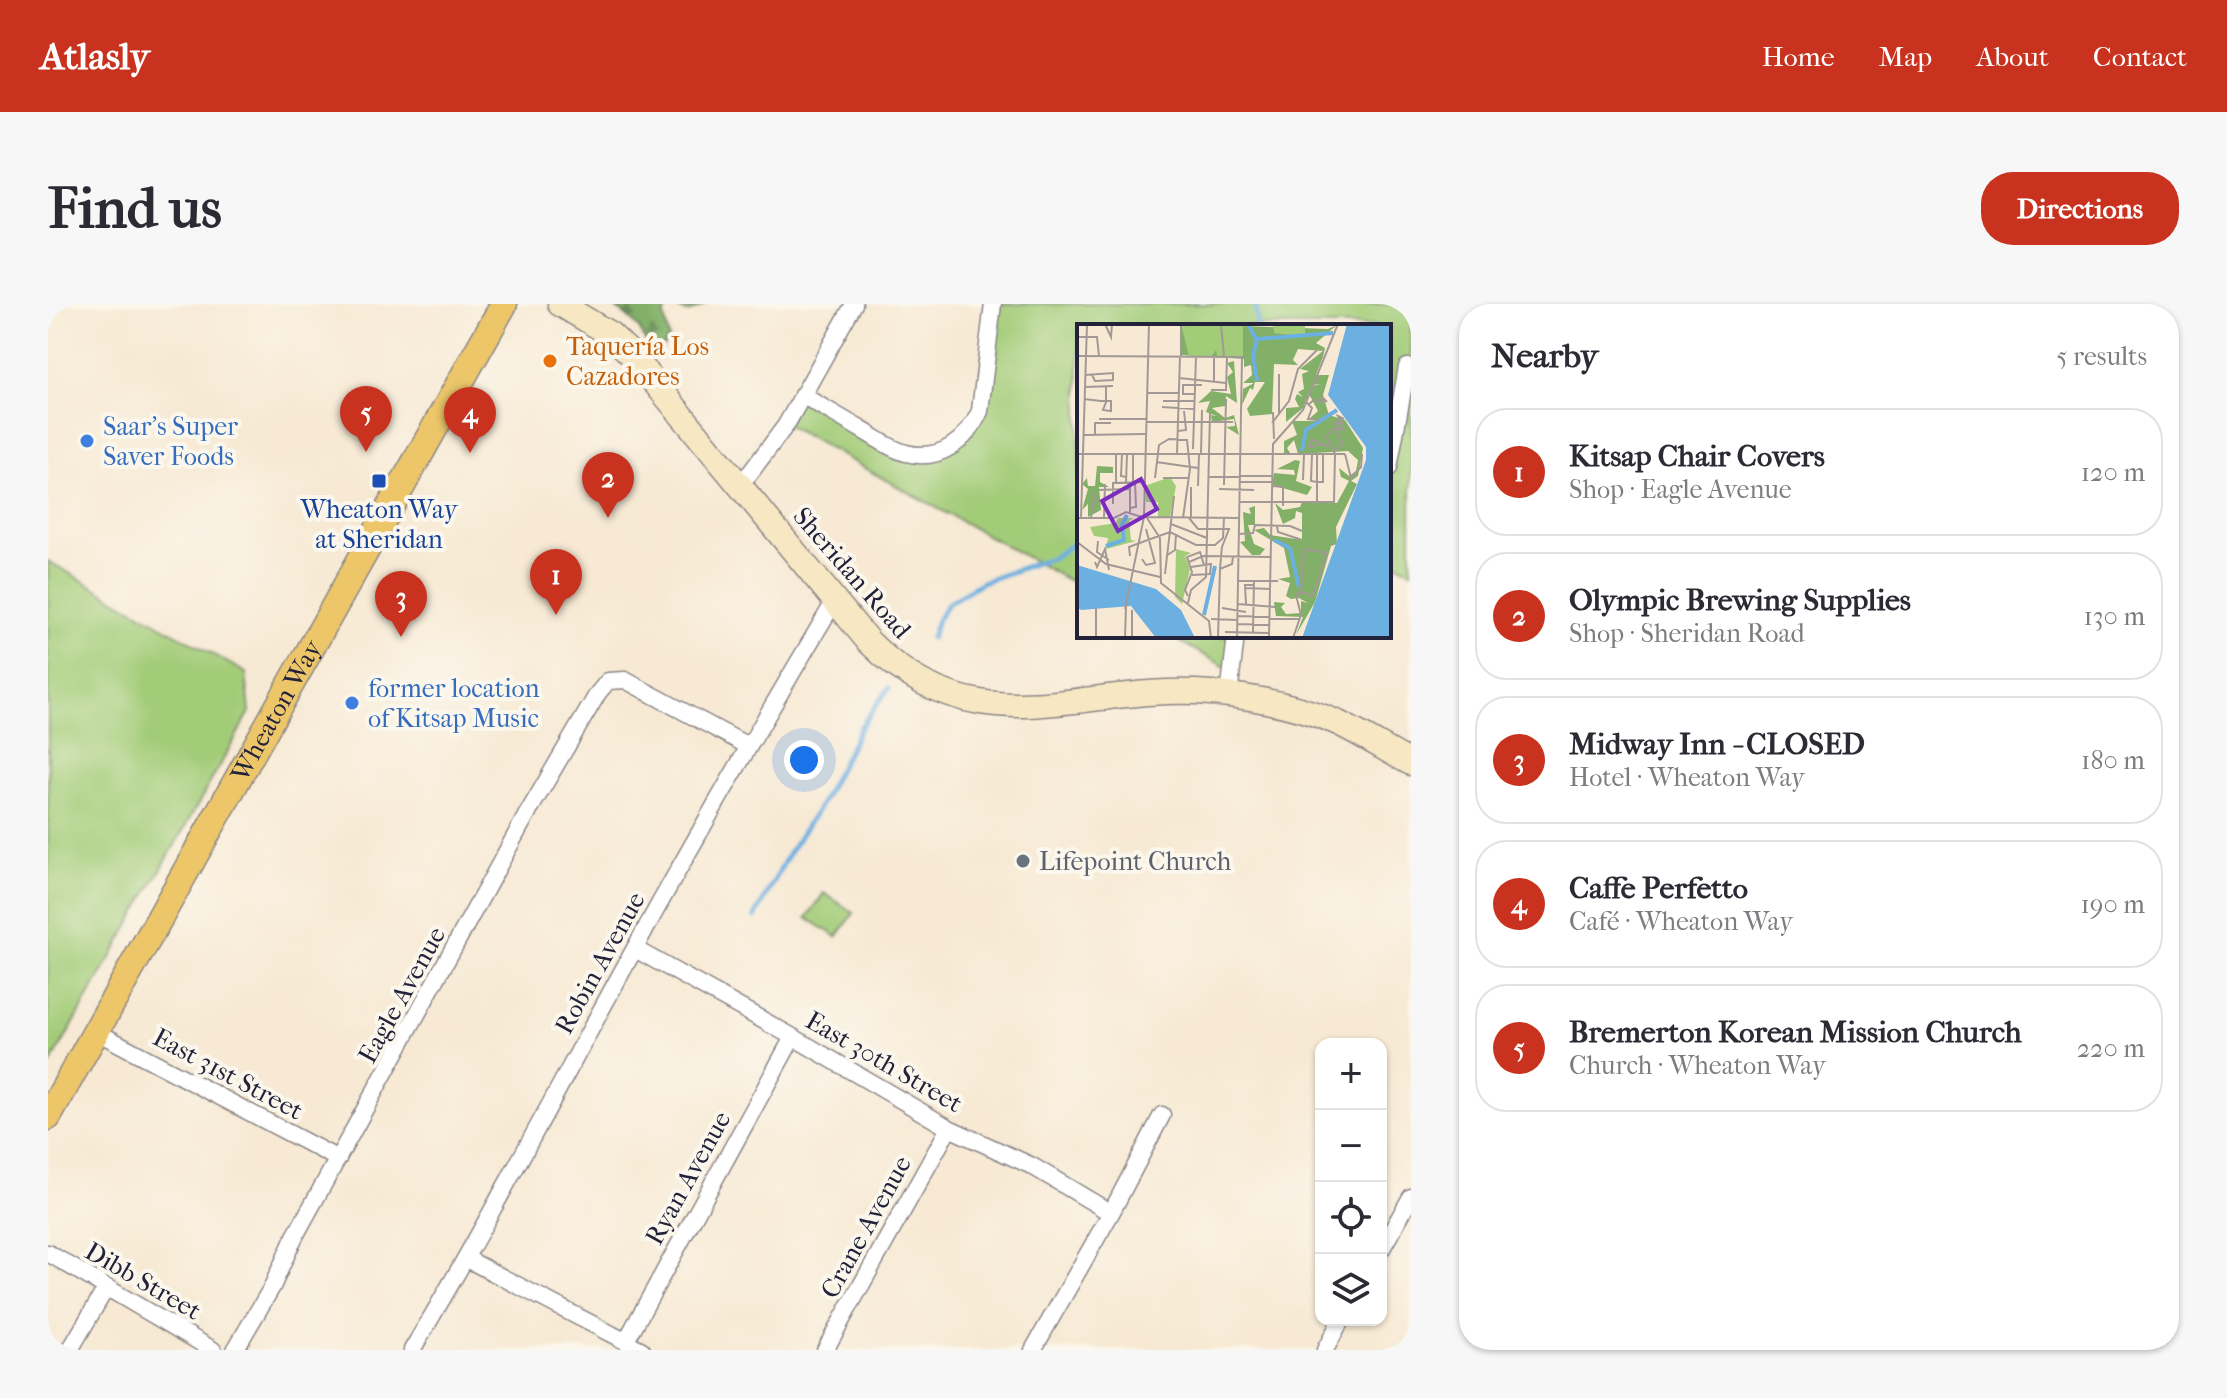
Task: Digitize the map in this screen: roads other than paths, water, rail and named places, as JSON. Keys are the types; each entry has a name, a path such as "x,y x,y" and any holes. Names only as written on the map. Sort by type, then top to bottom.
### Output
{"main road":[{"name":"Wheaton Way","path":"48,1117 504,304"},
{"name":"Sheridan Road","path":"560,304 604,329 621,344 869,642 898,668 932,687 971,701 1000,706 1177,693 1229,695 1294,707 1324,717 1411,763"}],"street":[{"path":"739,484 786,425 854,304"},
{"path":"802,395 895,449 918,455 944,451 967,435 980,411 993,304"},
{"path":"1391,457 1407,367"},
{"name":"Robin Avenue","path":"412,1350 467,1259 748,746 834,602"},
{"path":"1229,695 1236,638"},
{"name":"Eagle Avenue","path":"235,1350 526,816 608,681 625,680 748,746"},
{"name":"East 30th Street","path":"635,949 949,1128 1032,1166 1111,1213"},
{"name":"East 31st Street","path":"95,1031 338,1159"},
{"name":"Ryan Avenue","path":"626,1341 793,1037"},
{"path":"1033,1350 1131,1177 1162,1115"},
{"name":"Crane Avenue","path":"825,1350 949,1128"},
{"path":"1387,1239 1411,1197"},
{"name":"Dibb Street","path":"48,1253 213,1350"},
{"path":"467,1259 642,1350"},
{"path":"70,1350 106,1288"},
{"path":"1325,1350 1338,1326"}],"waterway":[{"path":"1256,304 1257,324"},
{"path":"931,638 947,604 982,582 1053,557 1077,541"},
{"path":"755,917 789,853 822,802 861,726 889,688"}],"place":[{"name":"Taquería Los Cazadores","path":"550,361"},
{"name":"Saar's Super Saver Foods","path":"87,441"},
{"name":"Bremerton Korean Mission Church","path":"366,452"},
{"name":"Caffe Perfetto","path":"470,453"},
{"name":"Wheaton Way at Sheridan","path":"379,481"},
{"name":"Olympic Brewing Supplies","path":"608,518"},
{"name":"Kitsap Chair Covers","path":"556,615"},
{"name":"Midway Inn - CLOSED","path":"401,637"},
{"name":"former location of Kitsap Music","path":"352,703"},
{"name":"Lifepoint Church","path":"1023,861"}]}
